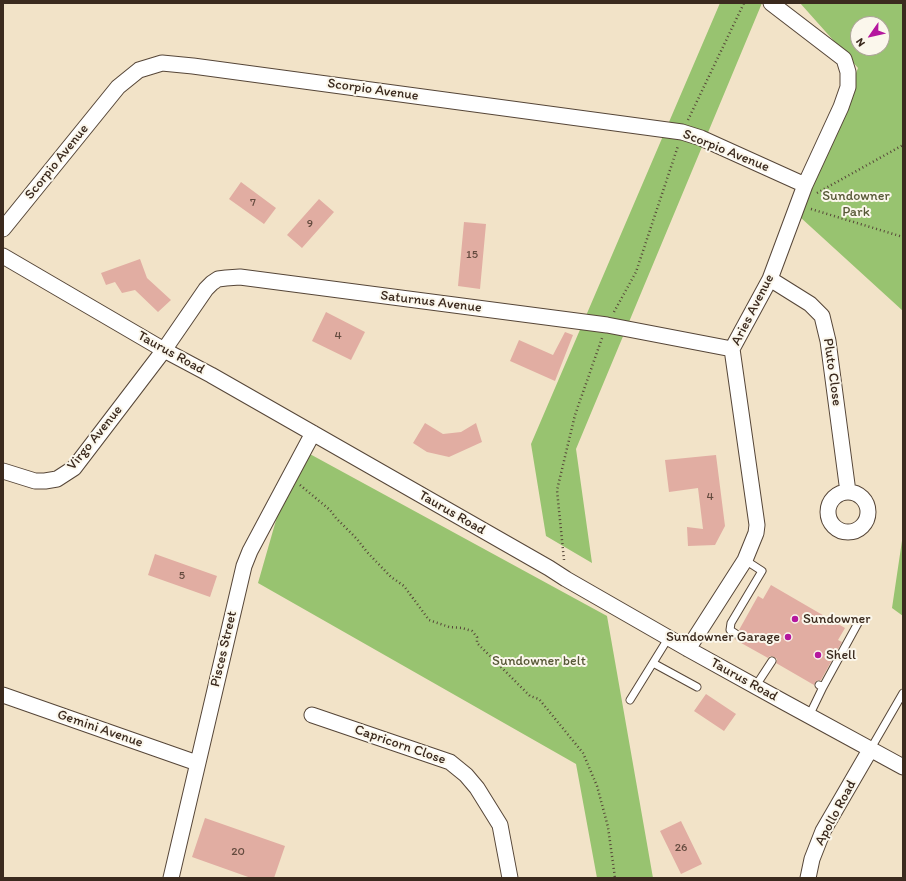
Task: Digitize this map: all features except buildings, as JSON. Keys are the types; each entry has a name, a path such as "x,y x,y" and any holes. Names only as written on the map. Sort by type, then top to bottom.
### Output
{"street":[{"name":"Aries Avenue","path":"688,649 745,560 754,540 757,525 732,349 770,279 797,204 841,107 848,87 848,72 844,59 771,3"},
{"name":"Scorpio Avenue","path":"3,229 118,87 139,70 162,63 682,132 701,138 805,185"},
{"name":"Taurus Road","path":"3,256 164,350 549,568 688,649 903,767"},
{"name":"Saturnus Avenue","path":"164,350 212,283 218,279 233,277 607,325 732,349"},
{"name":"Pluto Close","path":"770,279 810,304 822,316 828,341 848,492"},
{"name":"Virgo Avenue","path":"3,471 35,481 45,481 57,479 74,468 164,350"},
{"name":"Pisces Street","path":"171,878 244,566 250,551 290,478 312,433"},
{"name":"Gemini Avenue","path":"3,695 197,763"},
{"name":"Capricorn Close","path":"312,715 450,762 466,774 477,788 500,825 510,878"},
{"name":"Apollo Road","path":"808,878 812,858 823,831 870,750"}],"lane":[{"path":"736,634 730,630 731,623 762,571 745,560"},
{"path":"809,716 821,686 858,623"},
{"path":"630,700 669,637"},
{"path":"755,686 772,661"},
{"path":"653,663 697,687"},
{"path":"870,750 903,693"}],"path":[{"path":"566,579 557,490 574,415 607,325 636,272 682,132 744,3"},
{"path":"797,204 903,145"},
{"path":"797,204 903,237"},
{"path":"290,478 330,510 391,577 404,586 429,620 449,627 462,628 472,631 477,638 477,643 530,696 539,700 583,753 597,786 608,827 615,878"}],"green space":[{"path":"720,3 762,3 576,449 592,563 546,536 531,444"},
{"name":"Sundowner Park","path":"800,3 903,3 903,311 800,217 858,68"},
{"name":"Sundowner belt","path":"297,447 607,616 653,878 597,878 576,764 258,583"},
{"path":"903,534 903,616 892,608"}],"place":[{"name":"Sundowner","path":"795,619"},
{"name":"Sundowner Garage","path":"788,637"},
{"name":"Shell","path":"818,655"}]}
